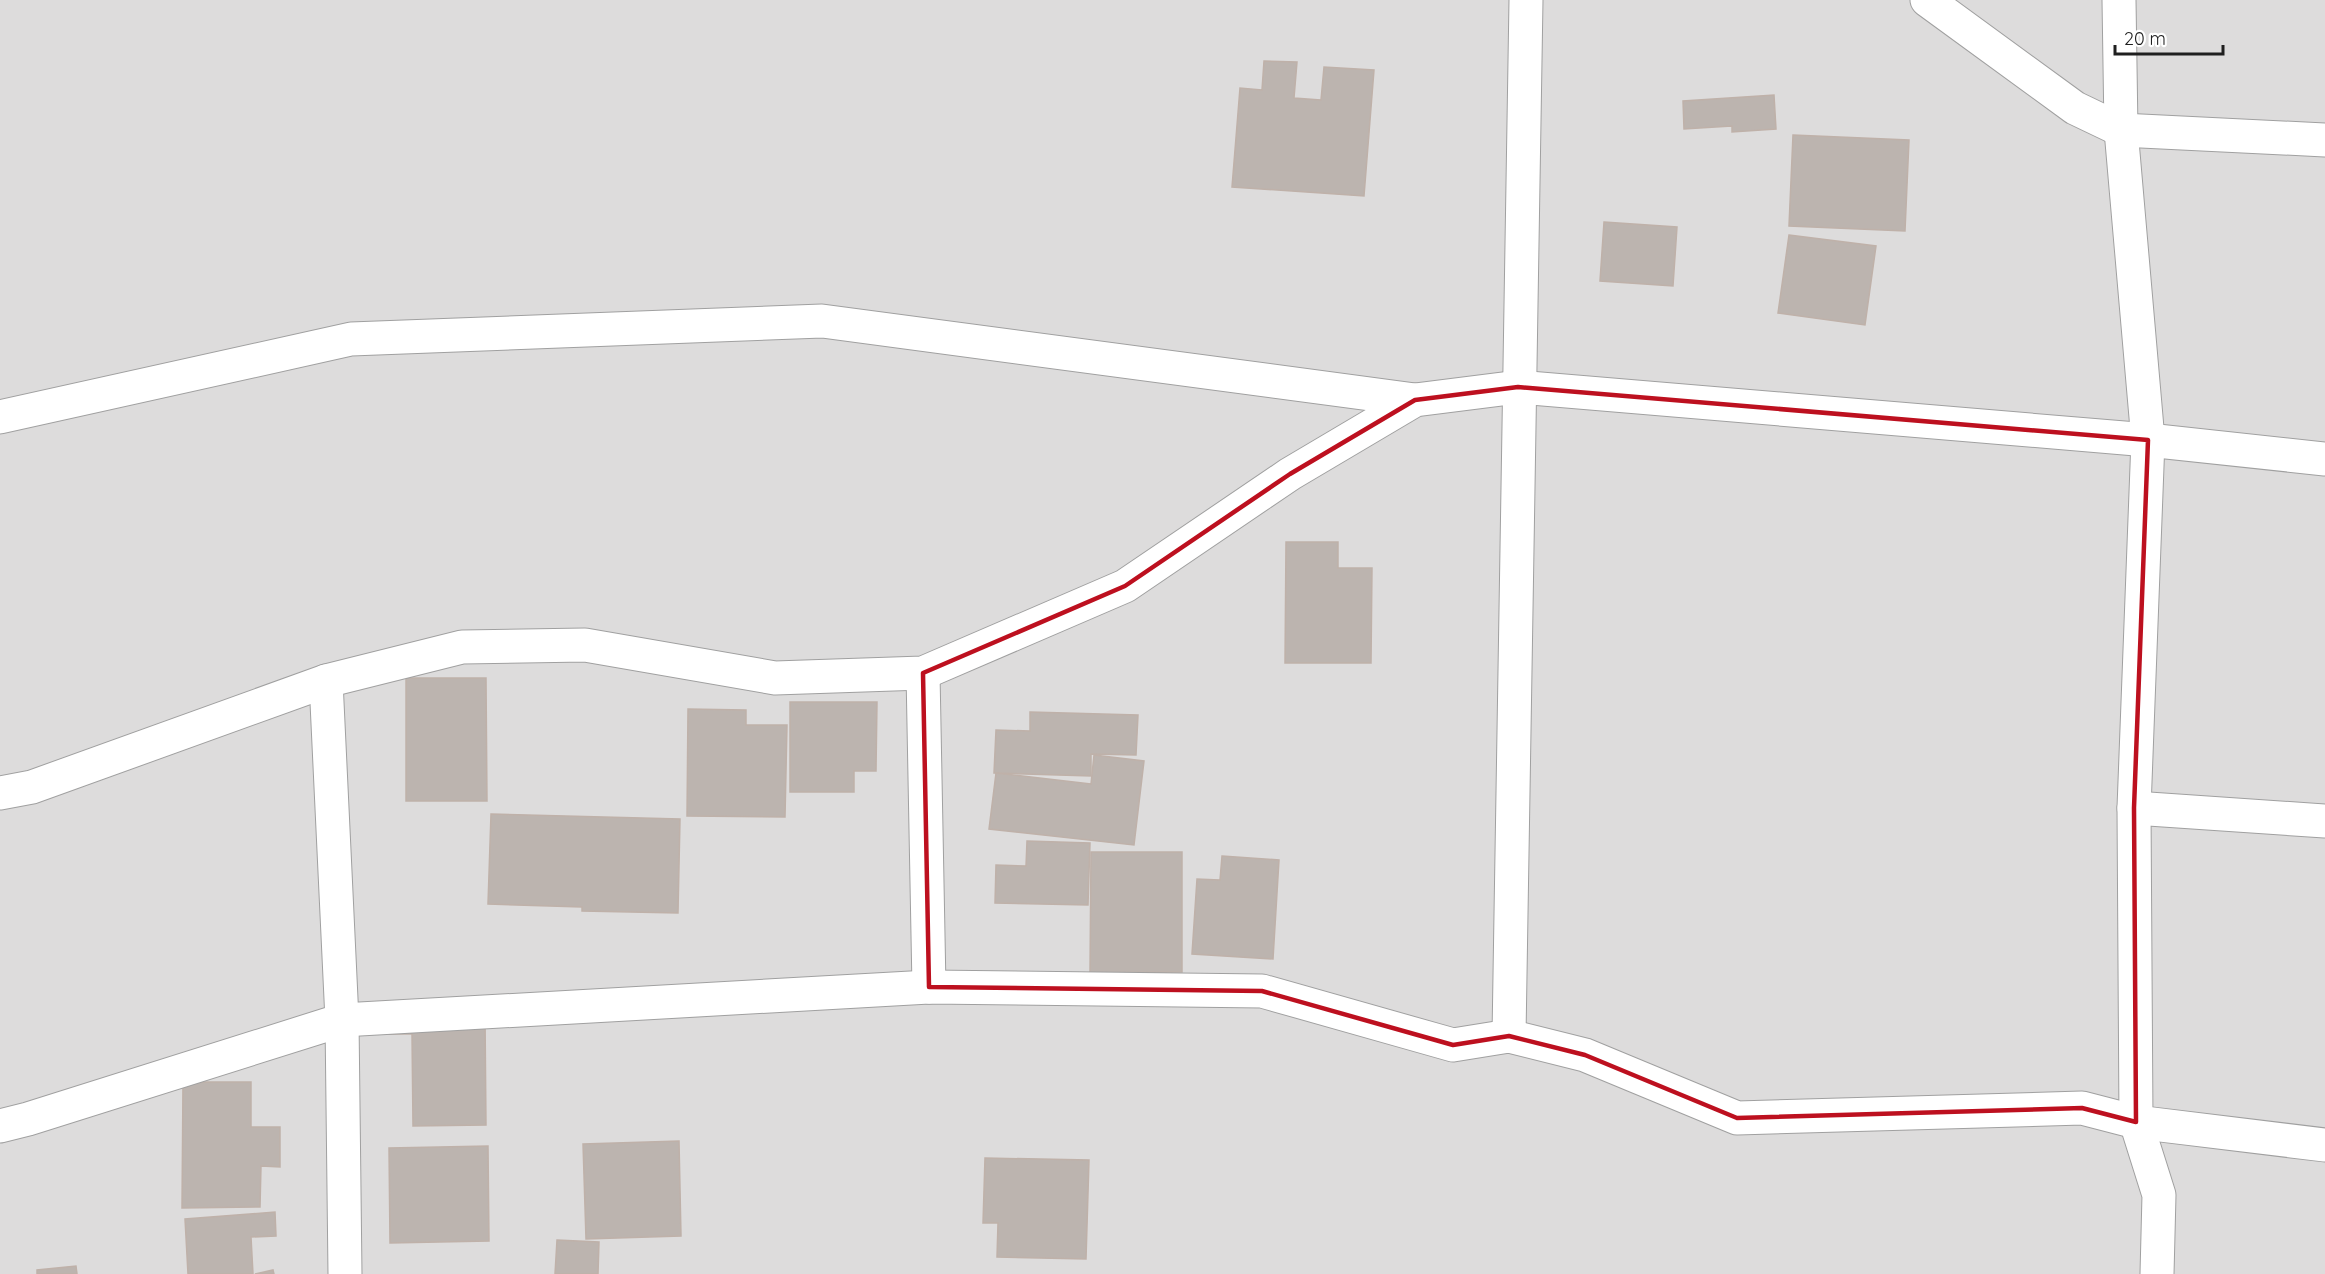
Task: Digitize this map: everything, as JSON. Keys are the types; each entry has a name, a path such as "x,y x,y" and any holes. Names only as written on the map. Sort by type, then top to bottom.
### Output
{"street":[{"path":"1509,1036 1526,0"},
{"path":"1928,0 2075,108 2121,130 2325,140"},
{"path":"2119,0 2121,130 2148,440 2134,808 2136,1122 2158,1195 2157,1274"},
{"path":"0,417 351,339 822,321 1415,400 1518,387 2148,440 2325,459"},
{"path":"0,793 32,787 326,681 462,647 585,645 775,678 923,673 1125,586 1290,474 1415,400"},
{"path":"923,673 929,987"},
{"path":"326,681 342,1020 345,1274"},
{"path":"2134,808 2325,821"},
{"path":"0,1126 342,1020 929,987 1262,991 1453,1045 1509,1036 1585,1055 1737,1118 2082,1108 2136,1122 2325,1145"}],"highlighted area":[{"path":"1518,387 2148,440 2134,808 2136,1122 2082,1108 1737,1118 1585,1055 1509,1036 1453,1045 1262,991 929,987 923,673 1125,586 1290,474 1415,400"}],"shaded area":[{"path":"0,0 2325,0 2325,1274 0,1274"}],"building":[{"path":"1264,61 1297,62 1294,98 1321,100 1324,67 1374,70 1364,196 1232,187 1240,88 1262,90"},
{"path":"1774,95 1776,129 1732,132 1732,126 1684,129 1683,101"},
{"path":"1793,135 1909,140 1905,231 1789,226"},
{"path":"1604,222 1677,227 1673,286 1600,281"},
{"path":"1789,235 1876,246 1865,325 1778,313"},
{"path":"1286,542 1338,542 1338,568 1372,568 1371,663 1285,663"},
{"path":"406,678 486,678 487,801 406,801"},
{"path":"790,702 877,702 876,771 854,771 854,792 790,792"},
{"path":"688,709 746,710 746,725 787,725 785,817 687,816"},
{"path":"1030,712 1138,715 1136,755 1091,754 1091,776 994,773 996,730 1030,731"},
{"path":"1094,755 1144,761 1134,845 989,829 996,773 1091,784"},
{"path":"491,814 680,819 678,913 582,911 582,907 488,904"},
{"path":"1027,841 1090,843 1088,905 995,903 996,865 1026,866"},
{"path":"1091,852 1182,852 1182,972 1090,973"},
{"path":"1222,856 1279,860 1273,959 1192,954 1197,879 1220,880"},
{"path":"485,1015 486,1125 413,1126 412,1034 389,1034 388,1017"},
{"path":"183,1082 251,1082 251,1127 280,1127 280,1167 261,1166 260,1207 182,1208"},
{"path":"679,1141 681,1236 586,1239 583,1144"},
{"path":"488,1146 489,1241 390,1243 389,1148"},
{"path":"985,1158 1089,1160 1086,1259 997,1257 998,1223 983,1223"},
{"path":"275,1212 276,1236 251,1237 253,1274 188,1274 185,1219"},
{"path":"557,1240 599,1242 598,1274 555,1274"},
{"path":"76,1266 77,1274 37,1274 37,1270"},
{"path":"273,1270 274,1274 255,1274"}]}
